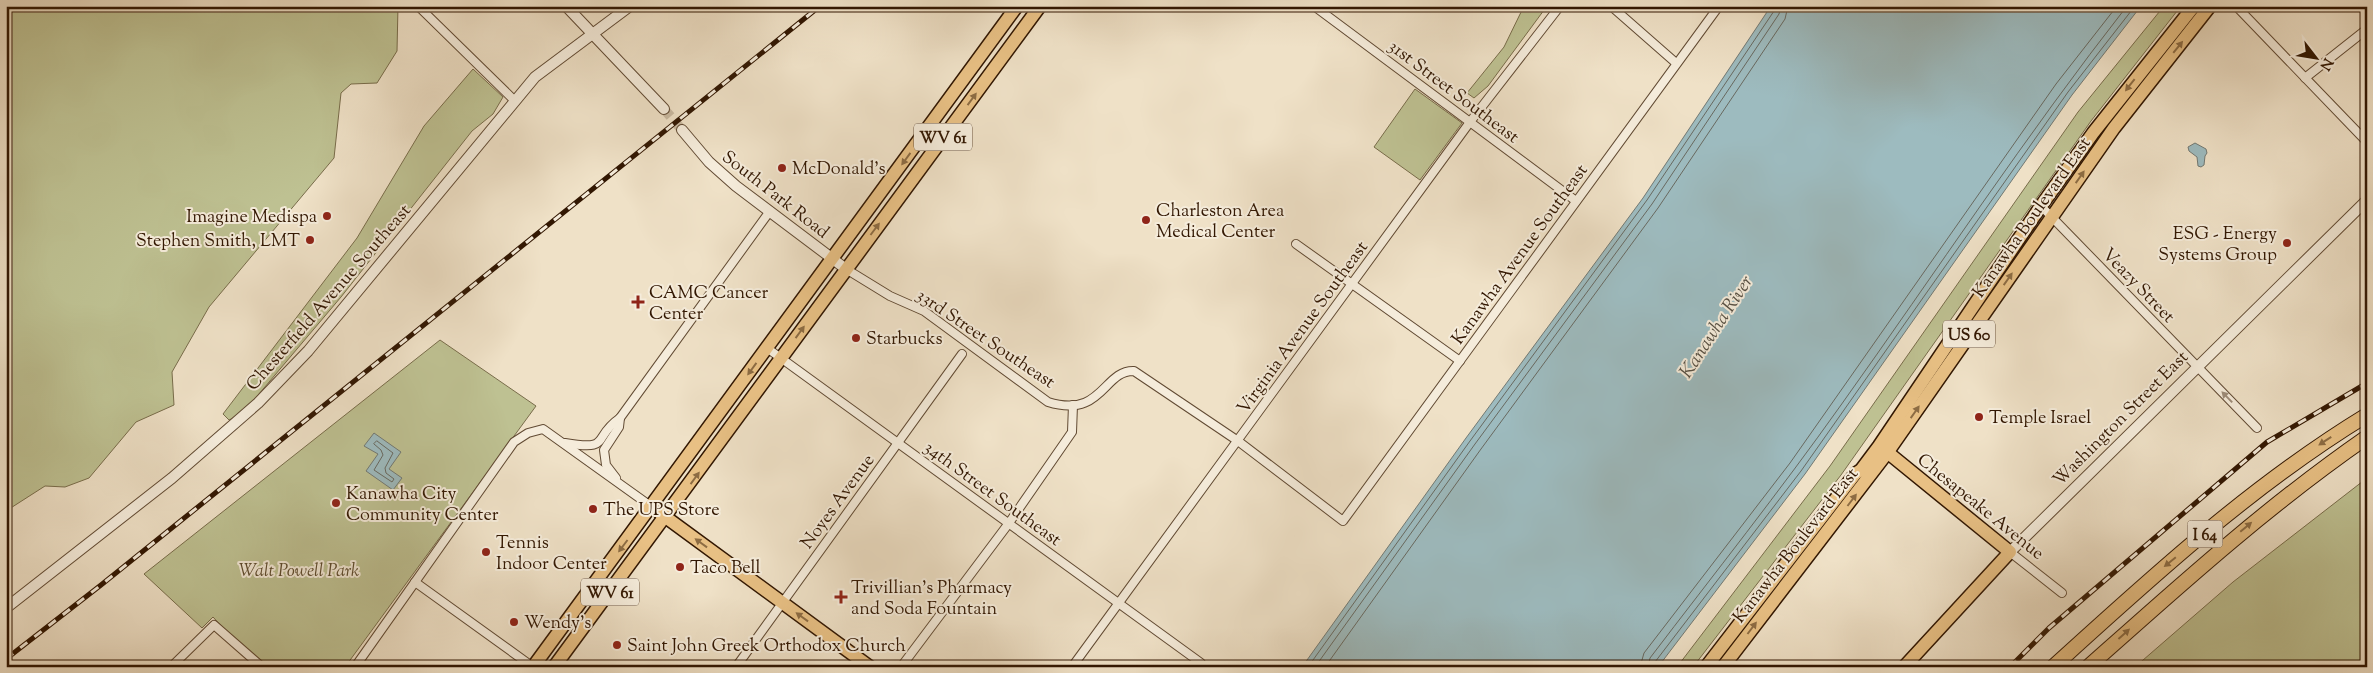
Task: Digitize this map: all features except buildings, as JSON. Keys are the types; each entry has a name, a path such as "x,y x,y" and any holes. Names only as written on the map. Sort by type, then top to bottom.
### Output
{"highway":[{"name":"I 64","path":"2053,667 2161,569 2274,478 2323,442 2367,415"},
{"name":"I 64","path":"2088,667 2246,527 2308,478 2367,437"}],"main road":[{"name":"WV 61","path":"533,667 1017,6"},
{"name":"WV 61","path":"554,667 1040,6"},
{"name":"Kanawha Boulevard East","path":"1706,667 1855,474 1883,449 1914,396 1916,389 2041,206 2132,82 2194,6"},
{"name":"Kanawha Boulevard East","path":"1723,667 1883,449 2114,128 2210,6"},
{"name":"Kanawha Boulevard East","path":"1855,474 1856,466 1910,392 1916,389"},
{"name":"Chesapeake Avenue","path":"1883,449 2010,552"},
{"path":"652,507 870,667"},
{"name":"Washington Street East","path":"1904,667 2010,552"}],"street":[{"path":"418,6 514,100"},
{"path":"566,6 664,109"},
{"name":"Chesterfield Avenue Southeast","path":"6,608 172,478 258,403 308,351 535,77 630,6"},
{"name":"31st Street Southeast","path":"1314,6 1576,201"},
{"name":"Virginia Avenue Southeast","path":"1072,667 1470,122 1560,6"},
{"path":"1611,6 1676,63"},
{"name":"Kanawha Avenue Southeast","path":"1343,520 1719,6"},
{"path":"2236,6 2367,142"},
{"path":"2305,78 2367,29"},
{"name":"South Park Road","path":"682,130 709,162 736,186 832,258"},
{"name":"Washington Street East","path":"2010,552 2367,200"},
{"name":"Veazy Street","path":"2041,206 2257,428"},
{"path":"562,443 588,447 594,445 620,418 770,212"},
{"path":"1296,244 1460,361"},
{"name":"33rd Street Southeast","path":"832,258 846,269 890,296 924,311 1043,399 1058,405 1085,404 1122,372 1134,371 1238,441 1343,520"},
{"name":"34th Street Southeast","path":"767,348 1201,663"},
{"name":"Noyes Avenue","path":"736,667 962,354"},
{"path":"901,667 1009,523 1072,432 1072,405"},
{"path":"620,418 619,427 604,450 606,465 620,484"},
{"path":"355,667 514,442 528,433 543,429 652,507"},
{"name":"Chesapeake Avenue","path":"2010,552 2062,593"},
{"path":"415,582 533,667"},
{"path":"172,667 214,625 262,667"}],"green space":[{"path":"6,6 398,6 397,51 377,83 351,84 341,93 334,158 209,307 172,372 174,405 136,422 89,478 65,487 45,486 6,511"},
{"path":"1524,6 1547,6 1488,86 1474,98 1467,93 1504,47"},
{"path":"2164,6 2181,6 2091,121 1841,475 1693,667 1677,667 1830,466 2078,112"},
{"path":"473,69 503,97 493,114 472,131 341,297 242,414 229,420 223,414 357,238 424,126"},
{"path":"1415,89 1462,123 1420,180 1374,147"},
{"name":"Walt Powell Park","path":"440,340 536,406 345,667 269,667 230,635 213,617 202,628 144,574"},
{"path":"2367,478 2367,667 2135,667 2233,582"}],"water":[{"name":"Kanawha River","path":"1771,6 2141,6 2072,95 1805,474 1658,667 1302,667 1466,438 1643,198"},
{"path":"2195,143 2206,149 2207,153 2204,165 2201,167 2198,166 2197,157 2189,151 2188,147"},
{"path":"374,433 401,452 389,469 402,478 393,490 366,471 378,454 364,446"}],"tunnel":[{"path":"664,109 682,130"}],"railway":[{"path":"6,659 101,585 820,6"},
{"path":"2010,667 2049,628 2267,442 2367,383"}],"place":[{"name":"McDonald's","path":"782,168"},
{"name":"Imagine Medispa","path":"327,216"},
{"name":"Charleston Area Medical Center","path":"1146,220"},
{"name":"Stephen Smith, LMT","path":"310,240"},
{"name":"ESG - Energy Systems Group","path":"2287,243"},
{"name":"CAMC Cancer Center","path":"638,302"},
{"name":"Starbucks","path":"856,338"},
{"name":"Temple Israel","path":"1979,417"},
{"name":"Kanawha City Community Center","path":"336,503"},
{"name":"The UPS Store","path":"593,509"},
{"name":"Tennis Indoor Center","path":"486,552"},
{"name":"Taco Bell","path":"680,567"},
{"name":"Trivillian's Pharmacy and Soda Fountain","path":"841,597"},
{"name":"Wendy's","path":"514,622"},
{"name":"Saint John Greek Orthodox Church","path":"617,645"}]}
